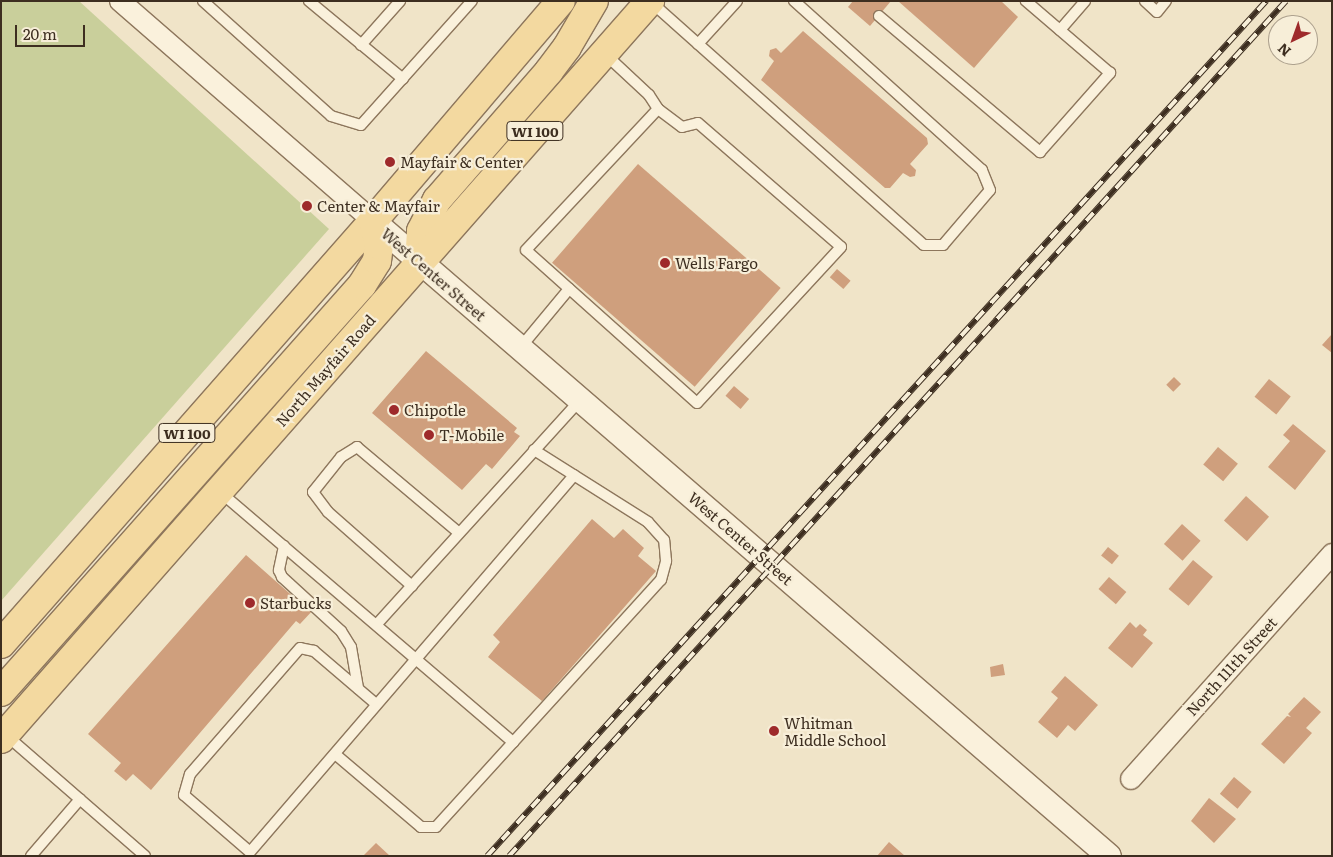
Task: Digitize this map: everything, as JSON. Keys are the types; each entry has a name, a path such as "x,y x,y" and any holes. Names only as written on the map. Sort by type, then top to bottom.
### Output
{"main road":[{"name":"WI 100","path":"1,644 373,221 561,1"},
{"path":"419,262 421,232 437,200 549,71 594,1"},
{"path":"573,88 625,1"},
{"name":"North Mayfair Road","path":"3,737 650,1"},
{"path":"1,692 362,285 377,261 379,245 373,221"}],"street":[{"path":"120,1 373,221"},
{"name":"West Center Street","path":"373,221 1109,856"},
{"name":"North 111th Street","path":"1131,779 1332,554"}],"lane":[{"path":"203,1 331,116 361,125 472,1"},
{"path":"309,1 402,79"},
{"path":"361,45 400,1"},
{"path":"650,1 924,245 943,245 990,190 982,170 794,1"},
{"path":"698,44 737,1"},
{"path":"879,16 1040,152 1110,73 1026,1"},
{"path":"1060,30 1085,1"},
{"path":"1146,1 1157,12 1166,1"},
{"path":"604,53 649,96 658,108 682,127 698,123 841,247 697,403 526,250 658,108"},
{"path":"520,348 569,289"},
{"path":"377,624 580,400"},
{"path":"412,586 328,512 313,492 341,458 357,447 459,533"},
{"path":"335,754 421,827 436,827 661,580 666,561 664,540 648,522 534,450"},
{"path":"376,704 314,650 300,648 190,774 184,794 250,852 335,754 414,658 574,476"},
{"path":"218,491 377,624 513,742"},
{"path":"284,546 279,570 282,577 341,631 351,647 358,688"},
{"path":"3,737 80,799 145,856"},
{"path":"31,856 80,799"}],"green space":[{"path":"1,1 79,1 329,229 1,601"}],"building":[{"path":"853,1 891,1 870,26 848,7"},
{"path":"898,1 1001,1 1018,17 974,68"},
{"path":"803,31 927,138 928,144 910,164 916,170 915,176 910,177 903,173 890,188 885,188 761,80 774,61 769,56 770,50 776,48 781,53"},
{"path":"638,164 781,288 695,387 552,263"},
{"path":"837,269 851,281 843,289 830,277"},
{"path":"1332,334 1332,353 1322,345"},
{"path":"426,351 517,428 514,432 520,436 492,469 486,464 462,490 372,413"},
{"path":"1174,377 1181,384 1173,392 1166,385"},
{"path":"1269,379 1291,397 1276,414 1255,397"},
{"path":"734,386 749,399 741,409 725,396"},
{"path":"1293,424 1326,451 1295,490 1268,467 1290,441 1283,435"},
{"path":"1218,447 1238,464 1223,481 1203,465"},
{"path":"1246,496 1269,517 1247,541 1224,521"},
{"path":"592,519 614,538 623,529 644,548 638,556 656,571 542,701 488,657 500,642 493,635"},
{"path":"1182,524 1201,541 1183,561 1164,544"},
{"path":"1108,547 1119,556 1112,564 1101,556"},
{"path":"246,555 297,600 301,596 314,609 300,624 296,621 151,790 133,774 126,781 114,771 121,763 88,734"},
{"path":"1193,560 1213,577 1188,606 1169,589"},
{"path":"1109,577 1126,592 1116,604 1099,589"},
{"path":"1130,622 1136,628 1140,624 1147,630 1143,635 1153,643 1132,668 1108,648"},
{"path":"1003,664 1005,675 991,677 990,667"},
{"path":"1065,676 1098,705 1075,731 1068,725 1057,738 1038,722 1058,698 1051,692"},
{"path":"1304,697 1321,712 1306,728 1312,733 1284,764 1261,744 1287,716 1291,717 1288,714"},
{"path":"1234,777 1252,792 1237,809 1220,794"},
{"path":"1209,798 1236,819 1214,843 1191,821"},
{"path":"889,842 905,856 877,856"},
{"path":"376,843 390,856 363,856"}],"railway":[{"path":"487,856 1266,1"},
{"path":"509,856 1286,1"}],"place":[{"name":"Mayfair & Center","path":"390,162"},
{"name":"Center & Mayfair","path":"307,206"},
{"name":"Wells Fargo","path":"665,263"},
{"name":"Chipotle","path":"394,410"},
{"name":"T-Mobile","path":"429,435"},
{"name":"Starbucks","path":"250,603"},
{"name":"Whitman Middle School","path":"774,731"}]}
